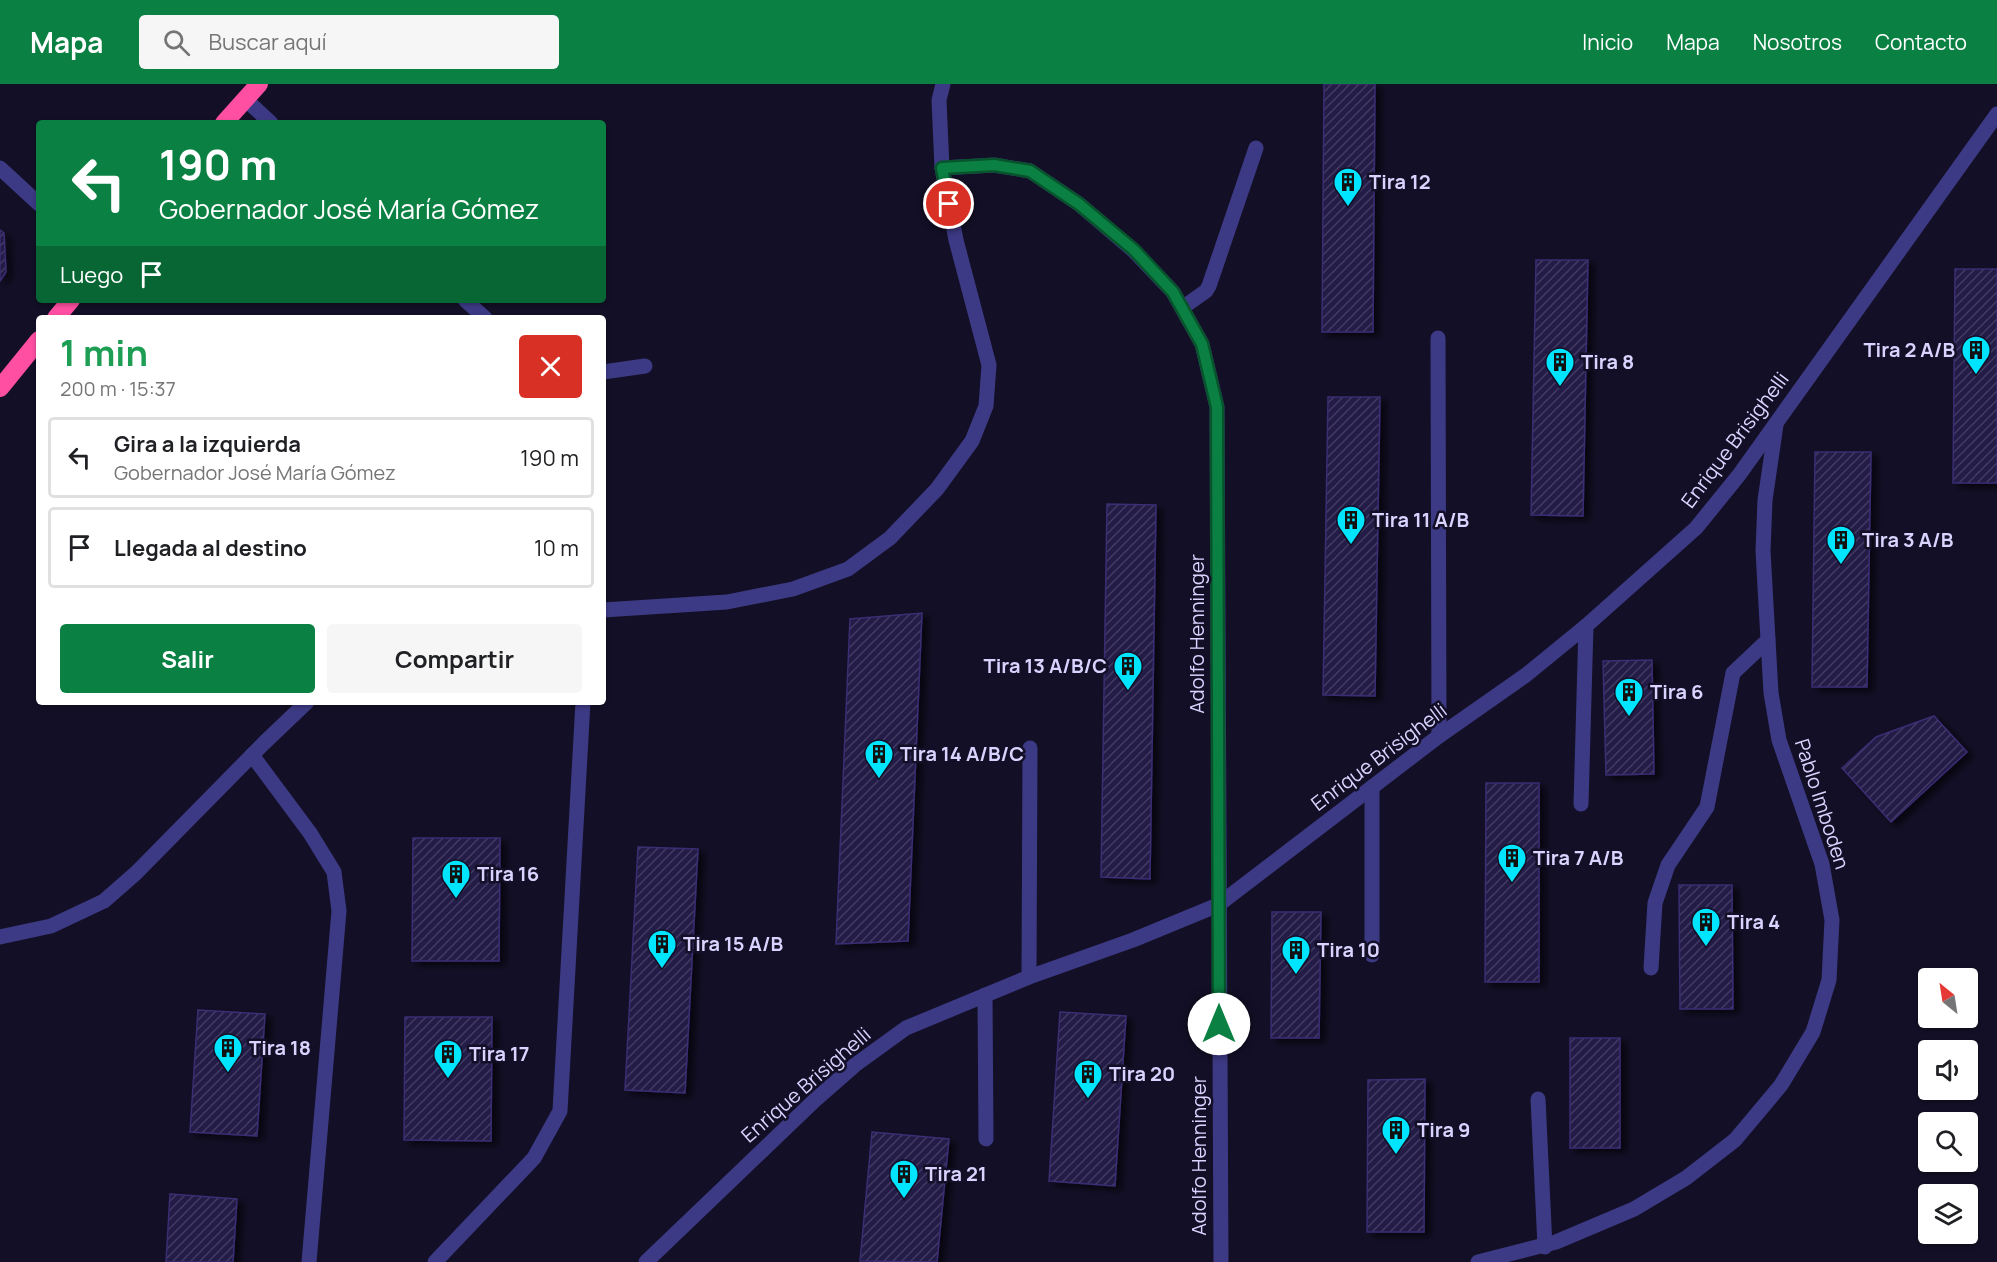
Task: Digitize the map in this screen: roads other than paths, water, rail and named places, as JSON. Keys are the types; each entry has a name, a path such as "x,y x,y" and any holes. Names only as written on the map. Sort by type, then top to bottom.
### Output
{"highway":[{"path":"227,120 259,84"},
{"path":"58,315 68,303"},
{"path":"0,388 36,344"}],"street":[{"path":"606,610 727,602 804,585 848,568 890,538 937,489 972,441 986,406 989,365 956,240 942,168 939,100 943,84"},
{"path":"245,99 268,120"},
{"name":"Enrique Brisighelli","path":"646,1262 815,1100 855,1065 906,1028 1029,977 1133,940 1218,905 1438,736 1526,675 1586,626 1696,528 1739,475 1997,114"},
{"path":"1182,309 1206,291 1209,286 1256,148"},
{"name":"Adolfo Henninger","path":"942,168 994,165 1030,171 1079,204 1134,250 1173,292 1202,344 1217,407 1221,1262"},
{"path":"0,168 36,201"},
{"path":"468,303 481,315"},
{"path":"1438,338 1438,736"},
{"path":"606,372 645,366"},
{"name":"Pablo Imboden","path":"1479,1262 1545,1246 1634,1209 1686,1178 1735,1140 1781,1086 1813,1032 1829,980 1832,920 1822,864 1779,740 1772,693 1763,551 1764,500 1777,419"},
{"path":"1581,804 1586,626"},
{"path":"1652,968 1655,903 1668,865 1707,807 1733,673 1768,640"},
{"path":"0,937 51,926 104,901 136,873 304,705"},
{"path":"435,1262 534,1158 560,1111 583,705"},
{"path":"1029,977 1030,748"},
{"path":"252,755 310,833 334,872 339,911 309,1262"},
{"path":"1372,787 1372,956"},
{"path":"985,995 986,1139"},
{"path":"1538,1100 1545,1246"}],"place":[{"name":"Tira 12","path":"1348,208"},
{"name":"Tira 2 A/B","path":"1976,376"},
{"name":"Tira 8","path":"1560,388"},
{"name":"Tira 11 A/B","path":"1351,546"},
{"name":"Tira 3 A/B","path":"1841,566"},
{"name":"Tira 13 A/B/C","path":"1128,692"},
{"name":"Tira 6","path":"1629,718"},
{"name":"Tira 14 A/B/C","path":"879,780"},
{"name":"Tira 7 A/B","path":"1512,884"},
{"name":"Tira 16","path":"456,900"},
{"name":"Tira 4","path":"1706,948"},
{"name":"Tira 15 A/B","path":"662,970"},
{"name":"Tira 10","path":"1296,976"},
{"name":"Tira 18","path":"228,1074"},
{"name":"Tira 17","path":"448,1080"},
{"name":"Tira 20","path":"1088,1100"},
{"name":"Tira 9","path":"1396,1156"},
{"name":"Tira 21","path":"904,1200"}]}
